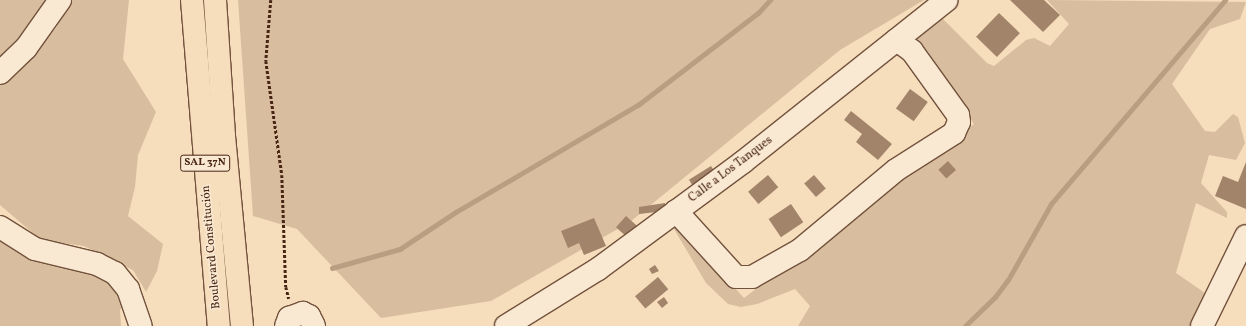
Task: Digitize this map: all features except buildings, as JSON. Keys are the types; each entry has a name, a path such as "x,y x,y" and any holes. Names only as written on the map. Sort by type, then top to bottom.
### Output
{"highway":[{"name":"Boulevard Constitución","path":"192,0 219,326"},
{"name":"Boulevard Constitución","path":"215,0 224,136 242,326"}],"street":[{"path":"0,73 26,48 60,0"},
{"name":"Calle a Los Tanques","path":"506,326 598,269 676,212 743,162 947,0"},
{"path":"676,212 730,273 736,277 752,277 762,274 806,246 896,170 954,133 959,122 958,115 912,51 897,40"},
{"path":"0,227 35,248 97,264 115,273 128,289 141,326"},
{"path":"1202,326 1246,236"},
{"path":"291,320 303,313 309,316 314,326"}],"path":[{"path":"271,0 266,61 283,188 286,287 291,320"}],"shaded area":[{"path":"0,0 45,0 15,49 0,63"},
{"path":"71,0 129,0 123,59 156,112 138,155 135,187 128,216 163,244 157,271 146,292 133,270 84,246 41,240 0,205 0,83 21,69 56,28"},
{"path":"238,0 924,0 840,50 630,222 491,301 381,318 297,229 253,216"},
{"path":"1047,0 1246,2 1240,19 1210,29 1172,84 1205,131 1215,132 1233,114 1238,117 1245,143 1236,160 1209,155 1201,183 1227,212 1227,218 1196,203 1176,273 1205,293 1189,326 798,326 810,306 795,289 757,304 741,307 728,304 706,283 674,229 674,221 744,298 974,124 913,40 939,15 987,63 994,66 1026,40 1034,38 1050,46 1069,24"},
{"path":"0,235 108,274 125,304 120,310 121,326 0,326"}],"waterway":[{"path":"332,268 400,249 456,212 638,105 758,13 770,0"},
{"path":"965,326 995,297 1008,280 1051,204 1225,0"}]}
